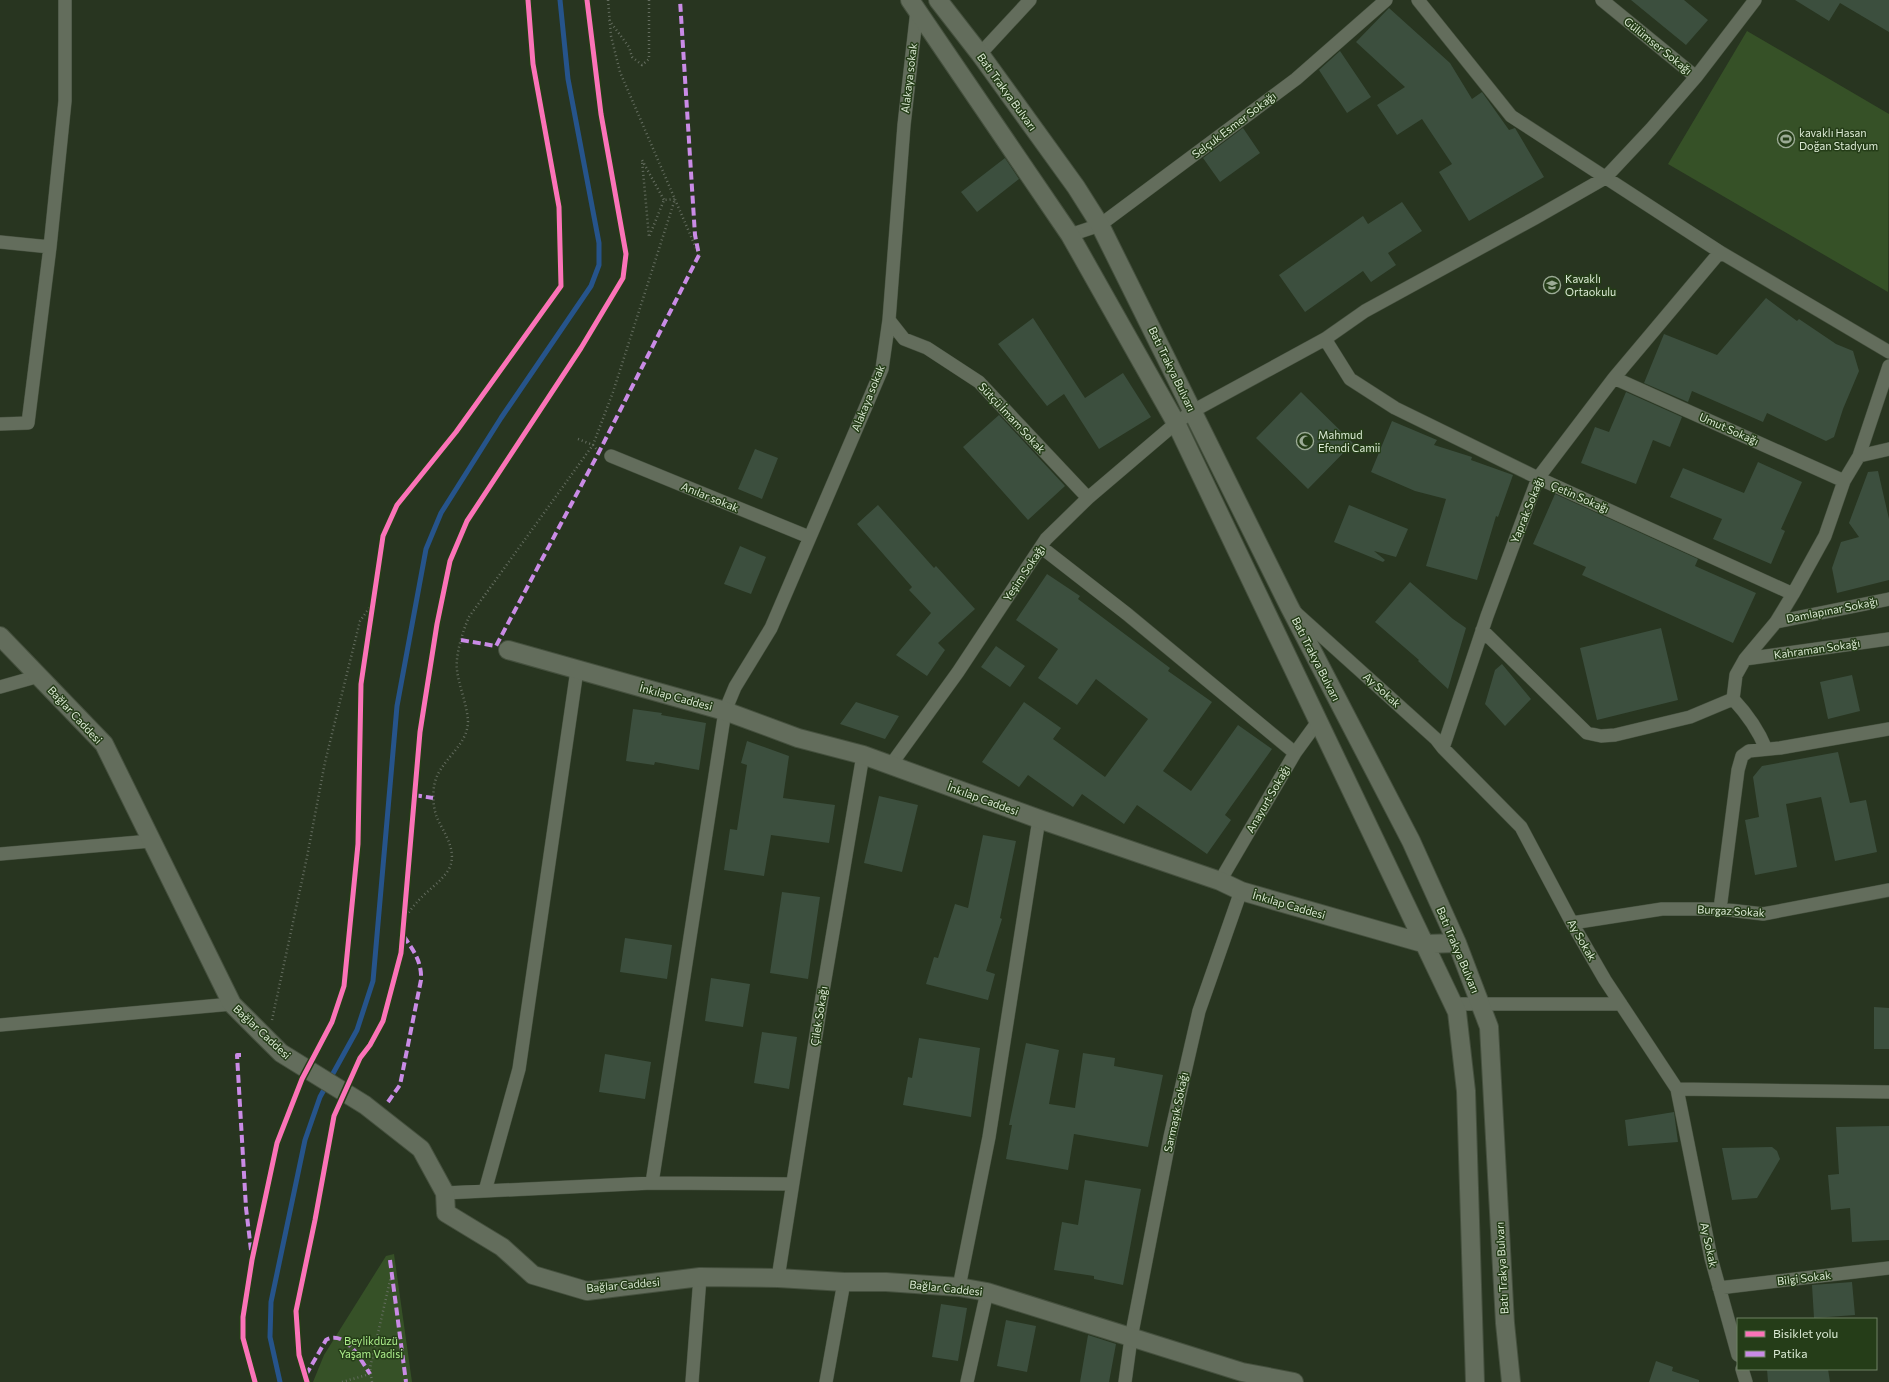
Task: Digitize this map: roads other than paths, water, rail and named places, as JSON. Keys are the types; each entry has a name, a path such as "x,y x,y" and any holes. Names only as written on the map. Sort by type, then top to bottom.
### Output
{"main road":[{"name":"Batı Trakya Bulvarı","path":"938,0 980,54 1076,186 1100,225 1289,606 1411,841 1457,943 1489,1027 1505,1323 1511,1382"},
{"name":"Batı Trakya Bulvarı","path":"913,5 1070,235 1176,423 1454,1004 1457,1012 1466,1091 1475,1382"},
{"name":"Bağlar Caddesi","path":"0,636 104,744 232,1004 281,1053 298,1065 365,1105 421,1148 444,1193 446,1213 502,1247 533,1275 587,1290 700,1277 886,1282 959,1287 987,1292 1242,1372 1294,1382"},
{"name":"İnkılap Caddesi","path":"508,650 725,710 798,738 863,755 1039,820 1220,881 1241,892 1426,944 1457,943"}],"street":[{"path":"0,424 28,423 50,247 65,101 65,0"},
{"path":"980,54 1030,0"},
{"name":"Selçuk Esmer Sokağı","path":"1070,235 1100,225 1296,79 1386,0"},
{"path":"1418,0 1511,116 1720,252 1889,352"},
{"name":"Gülümser Sokağı","path":"1602,0 1696,76"},
{"name":"Yeşim Sokağı","path":"890,766 958,672 1046,539 1088,498 1176,423 1193,411 1324,339 1365,311 1605,178 1651,129 1696,76 1755,0"},
{"name":"Alakaya sokak","path":"652,1183 725,710 735,687 771,628 882,369 889,320 913,5"},
{"path":"0,242 50,247"},
{"name":"Yaprak Sokağı","path":"1443,748 1482,630 1538,478 1614,378 1720,252"},
{"name":"Sütçü İmam Sokak","path":"889,320 904,339 927,348 979,382 1088,498"},
{"name":"Çetin Sokağı","path":"1324,339 1350,378 1395,408 1538,478 1793,594"},
{"path":"1766,749 1760,733 1751,719 1733,699 1736,674 1745,659 1776,622 1824,536 1844,481 1859,456 1889,366"},
{"name":"Umut Sokağı","path":"1614,378 1844,481"},
{"path":"1859,456 1889,449"},
{"name":"Anılar sokak","path":"611,456 810,537"},
{"path":"1041,547 1128,614 1295,753"},
{"name":"Damlapınar Sokağı","path":"1776,622 1889,599"},
{"name":"Ay Sokak","path":"1289,606 1436,738 1443,748 1521,827 1572,923 1621,1004 1677,1089 1711,1258 1737,1351"},
{"path":"1482,630 1587,733 1601,736 1615,736 1690,717 1733,699"},
{"name":"Kahraman Sokağı","path":"1745,659 1889,639"},
{"path":"484,1191 519,1069 577,670"},
{"path":"0,687 39,676"},
{"name":"Anayurt Sokağı","path":"1220,881 1295,753 1319,720"},
{"path":"1720,908 1738,770 1742,756 1749,751 1780,748 1889,729"},
{"name":"Çilek Sokağı","path":"778,1278 792,1184 863,755"},
{"path":"959,1287 989,1137 1039,820"},
{"path":"0,854 151,841"},
{"name":"Burgaz Sokak","path":"1572,923 1662,909 1720,908 1763,914 1889,890"},
{"name":"Sarmaşık Sokağı","path":"1125,1382 1170,1137 1199,1011 1241,892"},
{"path":"0,1025 232,1004"},
{"path":"1454,1004 1621,1004"},
{"path":"1677,1089 1889,1092"},
{"path":"444,1193 652,1183 792,1184"},
{"name":"Bilgi Sokak","path":"1719,1288 1889,1268"},
{"path":"692,1382 700,1277"},
{"path":"826,1382 844,1282"},
{"path":"967,1382 987,1292"},
{"path":"1742,1370 1746,1382"}],"waterway":[{"path":"280,1382 270,1337 271,1302 305,1140 320,1097 357,1030 373,981 397,706 426,549 441,513 501,418 591,286 599,265 599,243 568,79 560,0"}],"place":[{"name":"kavaklı Hasan Doğan Stadyum","path":"1786,139"},
{"name":"Kavaklı Ortaokulu","path":"1552,285"},
{"name":"Mahmud Efendi Camii","path":"1305,441"}],"park label":[{"name":"Beylikdüzü Yaşam Vadisi","path":"371,1347"}]}
